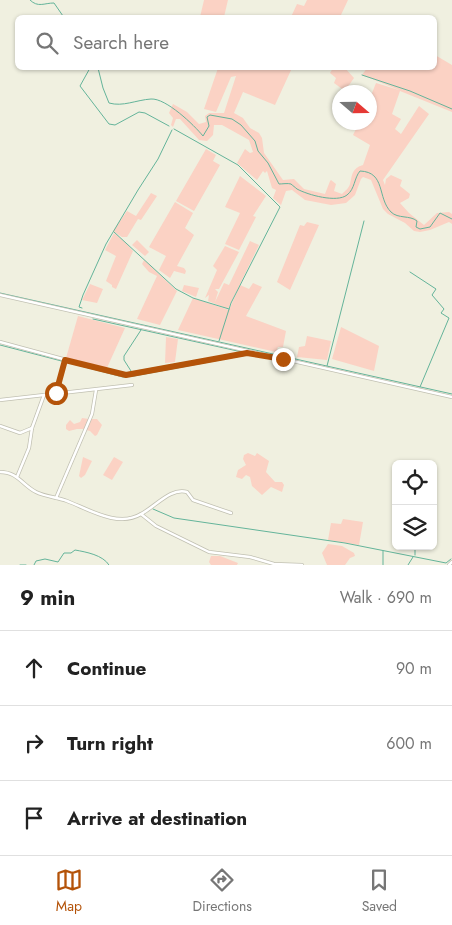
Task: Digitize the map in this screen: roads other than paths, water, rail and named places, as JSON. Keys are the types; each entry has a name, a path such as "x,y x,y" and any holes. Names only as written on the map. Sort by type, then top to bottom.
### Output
{"street":[{"path":"0,296 452,397"},
{"path":"0,342 126,375 251,352"},
{"path":"56,393 65,360"},
{"path":"0,400 23,399 56,393 132,385"},
{"path":"56,498 92,414 96,390"},
{"path":"17,477 30,444 32,428 44,395"},
{"path":"0,426 20,433 32,428"},
{"path":"0,472 8,472 17,477 34,492 112,518 137,517 167,497 182,490 187,492 193,500 231,513"},
{"path":"141,514 156,526 209,552 250,557 274,564 302,565"},
{"path":"449,565 452,562"}],"waterway":[{"path":"30,0 38,4 54,3 62,15"},
{"path":"89,70 80,86 109,124 115,125 139,112 145,113 169,126"},
{"path":"98,70 109,103 119,104 151,99 157,100 172,107 203,136 209,126 207,117 210,115 232,119 241,125 255,141 258,151 268,163 279,184 291,184 308,194 337,198 350,193 360,171 368,172 378,181 384,200 391,212 397,216 414,219 417,221 416,227 420,229 430,227 440,213 452,219"},
{"path":"362,75 410,91 452,109"},
{"path":"174,129 238,165 280,207 231,303 219,341"},
{"path":"82,308 79,307 83,295 106,244 158,159 172,130"},
{"path":"327,366 364,221"},
{"path":"114,232 176,289 193,298 229,309"},
{"path":"410,272 436,289 432,295 444,309 441,313 449,318 420,387"},
{"path":"0,293 452,394"},
{"path":"93,319 242,352"},
{"path":"131,371 124,360 124,356 141,330"},
{"path":"0,345 123,377 252,354 280,359"},
{"path":"153,509 174,518 345,543 446,563 451,559"},
{"path":"34,565 36,561 45,559 58,562 64,553 71,553 75,550 99,556 109,565"},
{"path":"415,550 415,555"},
{"path":"383,551 383,565"},
{"path":"408,565 413,557"},
{"path":"20,565 26,565"}]}
